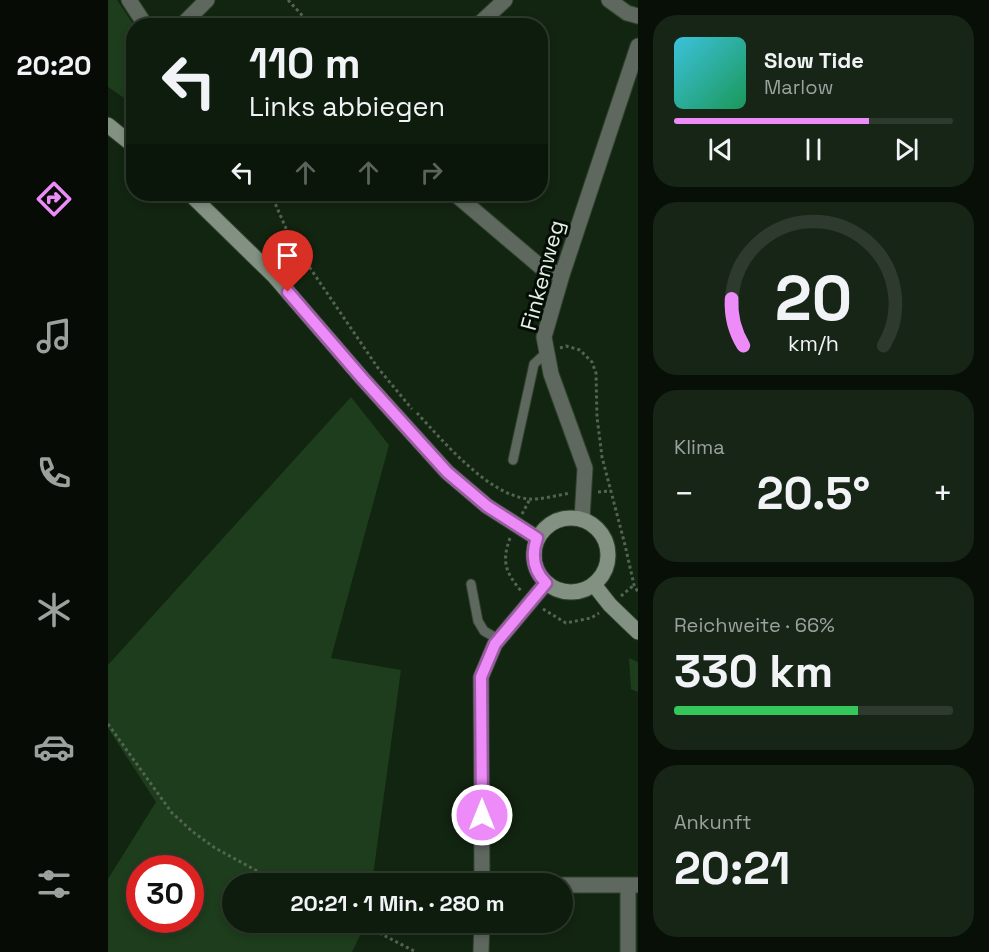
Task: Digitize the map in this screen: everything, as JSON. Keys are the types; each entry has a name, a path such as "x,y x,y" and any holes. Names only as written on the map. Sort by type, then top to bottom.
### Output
{"main road":[{"path":"108,125 126,140"},
{"path":"197,201 275,277 447,472 487,506 537,538"},
{"path":"561,519 582,519 601,533 606,543 607,566 602,577 594,586 569,593 557,590 541,578 535,566 533,552 537,538 543,530 561,519"},
{"path":"594,586 638,632"}],"street":[{"path":"129,0 141,18"},
{"path":"189,18 207,0"},
{"path":"486,18 505,0"},
{"path":"609,0 627,13 638,16"},
{"name":"Finkenweg","path":"582,519 585,468 551,374 544,337 562,275 638,46"},
{"path":"463,201 542,268 562,275"},
{"path":"482,873 481,677 498,639 546,583"},
{"path":"573,885 633,885 628,952"},
{"path":"482,933 482,952"}],"lane":[{"path":"513,460 534,364 547,352"},
{"path":"471,584 478,621 484,631 498,639"}],"path":[{"path":"288,0 305,18"},
{"path":"274,201 291,240 378,368 414,410 475,471 503,492 530,499 569,493 611,491"},
{"path":"547,352 566,346 580,350 592,362 596,372 597,417 602,457 634,585 638,592"},
{"path":"108,724 172,813 215,848 261,873"},
{"path":"379,933 416,952"}],"green space":[{"path":"108,0 117,0 129,18 126,18 126,99 108,87"},
{"path":"351,397 389,445 331,658 401,670 373,873 222,873 222,933 361,933 352,952 108,952 108,879 156,802 108,728 108,665"},
{"path":"629,658 638,662 638,692 631,689"}],"route":[{"path":"288,292 447,472 487,506 537,538 533,552 535,566 546,583 495,644 481,677 482,815"}]}
